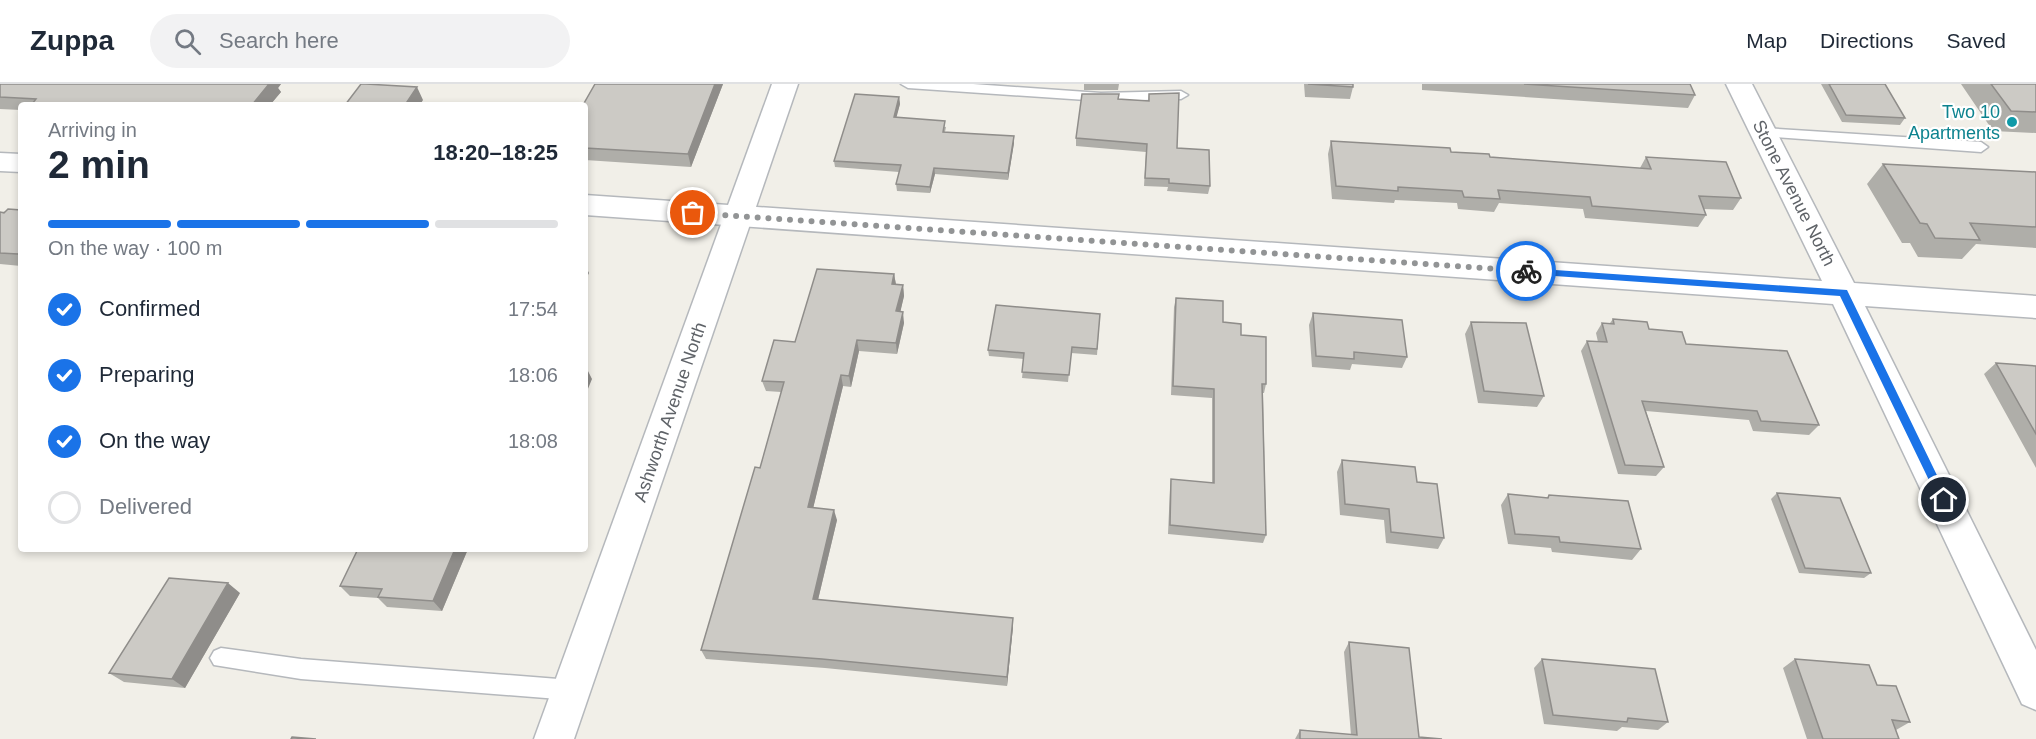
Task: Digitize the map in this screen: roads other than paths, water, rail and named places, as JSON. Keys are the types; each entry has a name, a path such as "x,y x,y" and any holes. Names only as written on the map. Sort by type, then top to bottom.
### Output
{"street":[{"name":"Ashworth Avenue North","path":"554,739 656,456 784,84"},
{"name":"Stone Avenue North","path":"1739,84 1843,292 2036,691"},
{"path":"0,162 18,163"},
{"path":"588,205 2036,307"}],"lane":[{"path":"908,84 1101,97 1180,96"},
{"path":"1764,133 1982,147"},
{"path":"221,658 301,669 571,690"}],"place":[{"name":"Two 10 Apartments","path":"2012,122"}]}
